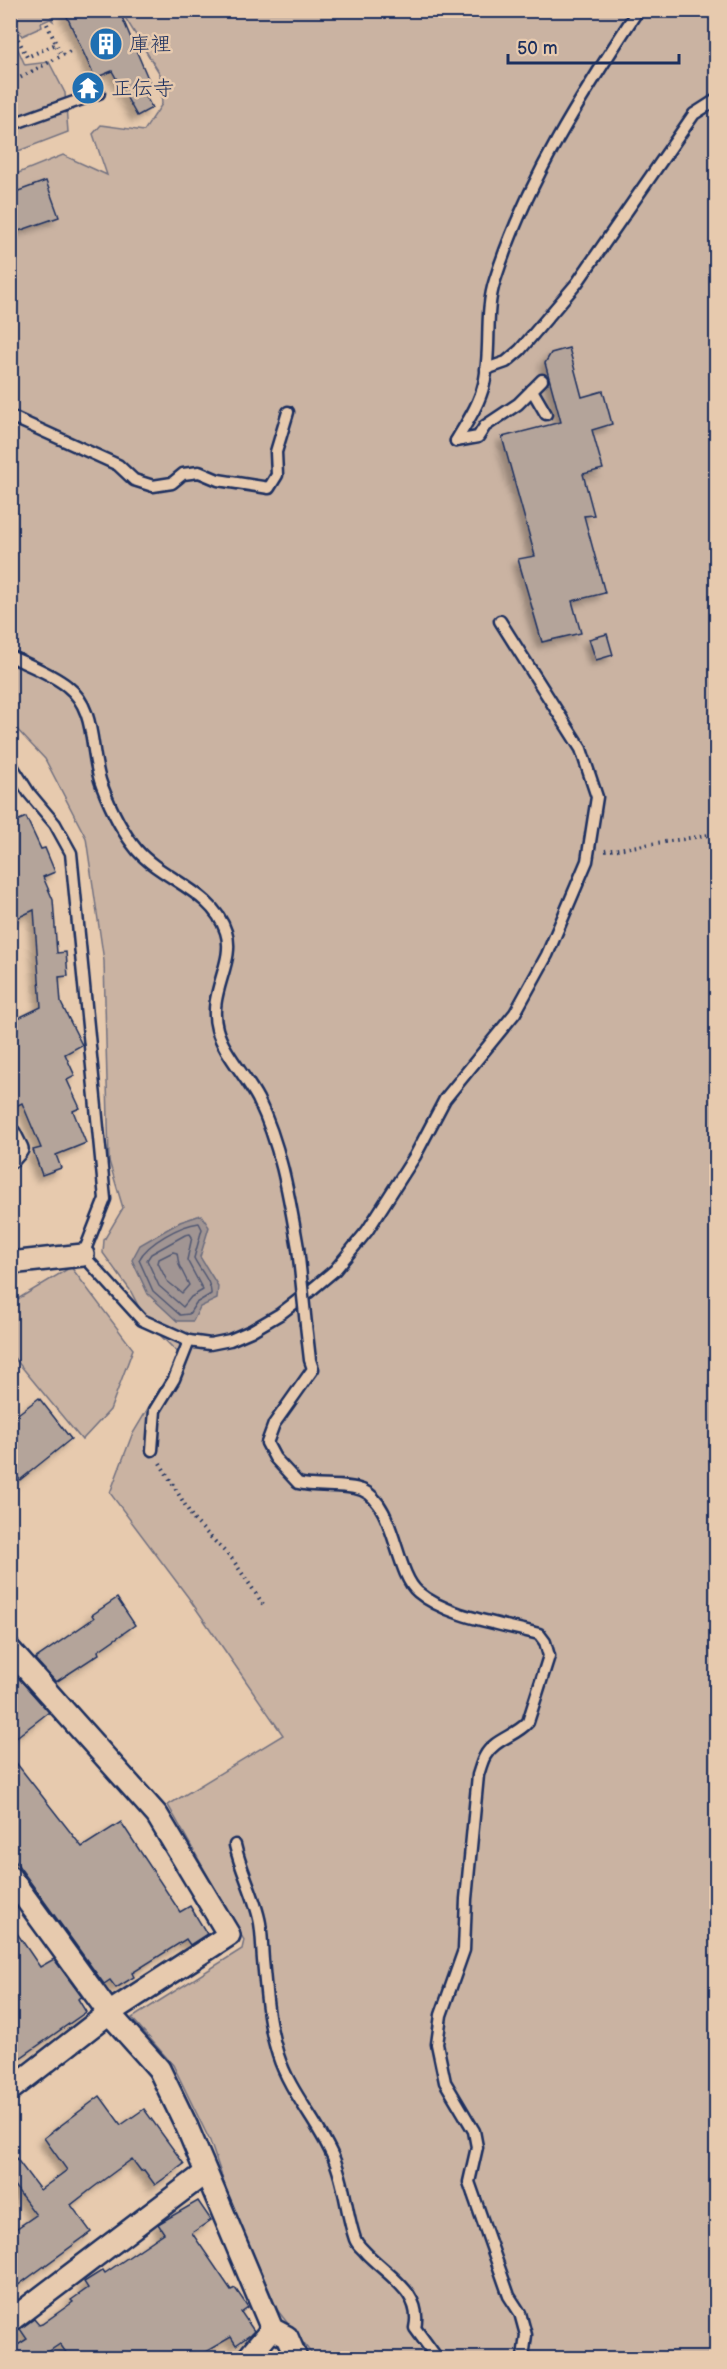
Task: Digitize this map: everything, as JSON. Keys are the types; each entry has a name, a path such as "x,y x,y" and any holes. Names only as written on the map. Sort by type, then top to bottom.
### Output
{"street":[{"path":"10,1135 17,1149 10,1157"},
{"path":"10,1263 83,1255"},
{"path":"10,1650 157,1815 230,1935 110,2013 10,2090"},
{"path":"12,1883 110,2013 159,2069 272,2329 287,2337 296,2358"},
{"path":"10,2321 205,2172"},
{"path":"248,2358 272,2329"}],"lane":[{"path":"542,380 518,404 485,426 478,437 456,441 476,406 486,369 489,311 494,283 534,182 607,57 638,10"},
{"path":"10,125 99,93"},
{"path":"486,369 506,362 528,342 577,284 694,114 717,100"},
{"path":"532,390 546,414"},
{"path":"10,416 118,465 134,480 153,486 172,483 183,474 199,472 218,480 269,488 277,475 276,452 288,412"},
{"path":"10,763 29,793 55,825 71,853 105,1198 83,1255 142,1320 189,1341 210,1344 230,1340 280,1314 335,1270 367,1231 415,1156 445,1099 515,1013 547,955 589,855 597,797 581,749 500,621"},
{"path":"10,656 67,686 81,701 89,719 93,753 101,786 137,849 164,873 196,894 213,911 226,932 228,954 213,1010 217,1031 226,1051 243,1073 267,1119 286,1178 298,1248 310,1360 313,1369 274,1424 267,1443 275,1458 298,1483 361,1489 374,1498 385,1516 416,1590 431,1601 460,1613 539,1634 545,1642 549,1656 528,1722 522,1729 492,1746 484,1756 478,1775 466,1899 464,1950 441,2015 437,2044 445,2082 474,2131 477,2147 469,2182 508,2296 520,2313 526,2335 523,2358"},
{"path":"152,1450 155,1410 174,1379 189,1341"},
{"path":"236,1845 239,1861 253,1894 261,1926 271,2031 279,2058 298,2099 335,2160 356,2242 379,2266 401,2284 414,2302 417,2316 415,2328 437,2358"}],"path":[{"path":"10,23 27,57 56,44"},
{"path":"47,24 61,55"},
{"path":"10,83 74,49"},
{"path":"589,855 614,849 717,834"},
{"path":"152,1450 194,1520 232,1560 263,1604"}],"shaded area":[{"path":"10,11 49,11 53,21 50,19 41,23 42,27 22,36"},
{"path":"121,11 716,11 716,2358 315,2358 278,2311 231,2203 210,2141 173,2065 132,2018 242,1949 244,1940 168,1805 283,1735 188,1597 110,1493 132,1435 171,1370 178,1353 146,1321 130,1290 103,1253 104,1240 123,1208 109,1161 104,961 86,838 45,759 11,723 11,176 63,155 107,175 93,134 101,125 144,131 162,104 160,74"},
{"path":"11,34 25,65 49,62 65,93 68,132 13,153 11,159"},
{"path":"71,1267 133,1349 110,1410 82,1440 11,1354 11,1303"}],"water":[{"path":"201,1215 209,1227 200,1257 218,1286 217,1299 200,1307 193,1321 177,1321 148,1294 132,1260 140,1245 180,1222"}],"building":[{"path":"64,10 119,10 150,83 141,87 152,108 137,116 112,71 95,78"},
{"path":"46,181 59,217 10,234 10,194"},
{"path":"569,348 582,397 603,391 612,424 592,430 603,469 583,474 594,515 584,516 605,593 572,601 581,633 542,642 518,559 535,556 502,437 561,422 545,363 551,353"},
{"path":"607,634 613,655 596,660 589,639"},
{"path":"26,817 41,849 45,848 55,872 43,877 53,900 57,953 66,952 68,976 59,977 61,1003 82,1045 65,1054 75,1076 67,1080 80,1108 73,1111 86,1143 56,1155 61,1168 42,1175 33,1150 41,1148 22,1103 16,1106 10,1094 10,1022 41,1007 34,910 15,919 10,908 10,895 16,892 10,879 10,824"},
{"path":"39,1398 71,1439 20,1480 10,1468 10,1420"},
{"path":"117,1598 135,1625 98,1651 99,1654 56,1682 35,1659 94,1618 92,1615"},
{"path":"14,1673 49,1712 10,1742 10,1676"},
{"path":"10,1755 82,1847 121,1822 180,1912 190,1906 207,1934 190,1945 186,1939 132,1973 134,1977 116,1988 110,1980 104,1984 10,1854"},
{"path":"10,1923 40,1967 54,1959 82,1997 78,1999 86,2012 10,2065"},
{"path":"100,2096 121,2125 144,2109 184,2164 155,2185 132,2159 71,2205 91,2232 10,2291 10,2233 36,2215 10,2180 10,2150 40,2190 67,2170 44,2138"},
{"path":"198,2201 211,2220 192,2233 231,2290 235,2288 248,2307 241,2312 254,2331 250,2335 236,2345 231,2337 195,2358 70,2358 60,2344 39,2358 10,2358 10,2350 27,2339 20,2329 34,2319 39,2325 42,2324 73,2302 71,2300 88,2288 84,2282 103,2270 105,2273 164,2233 158,2224"}],"place":[{"name":"庫裡","path":"106,44"},
{"name":"正伝寺","path":"88,88"}]}
